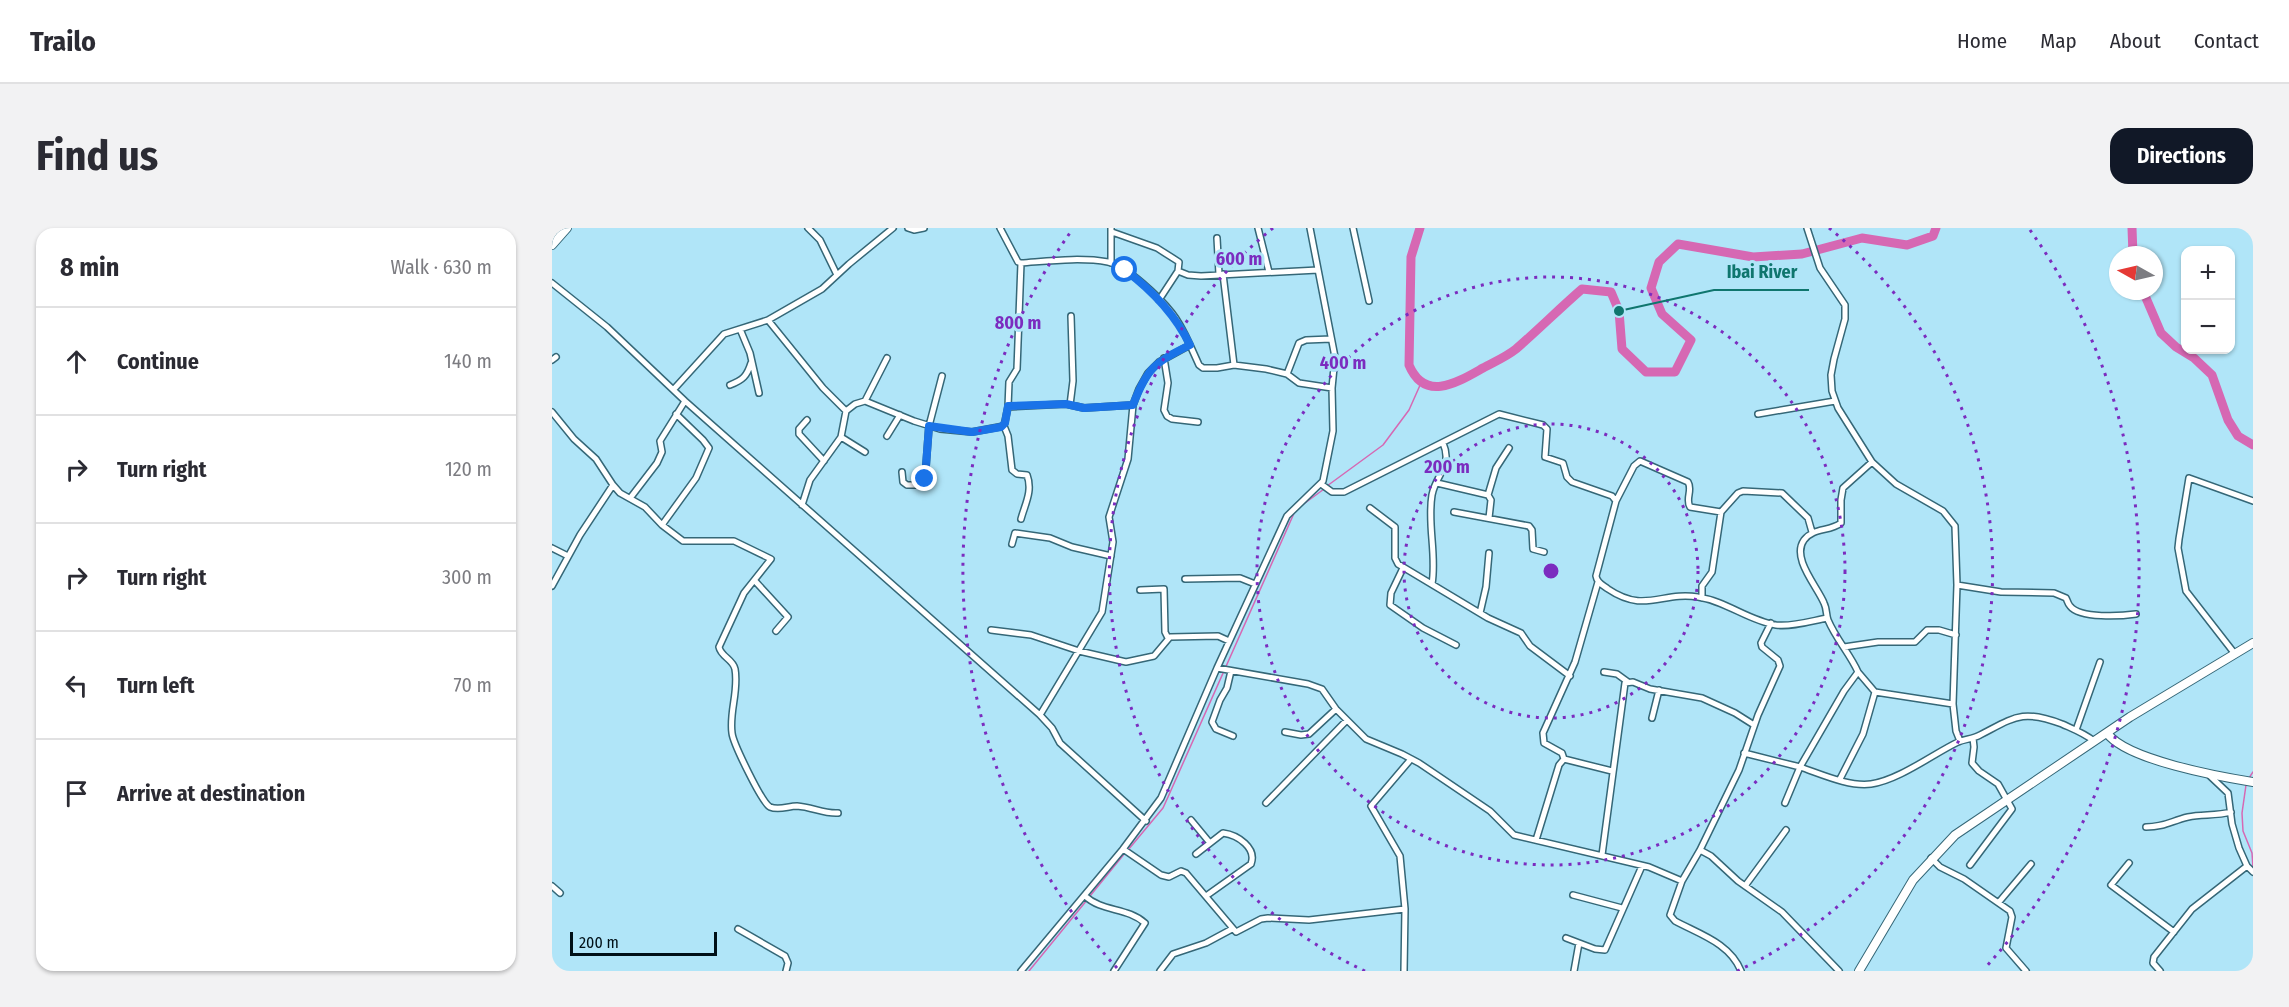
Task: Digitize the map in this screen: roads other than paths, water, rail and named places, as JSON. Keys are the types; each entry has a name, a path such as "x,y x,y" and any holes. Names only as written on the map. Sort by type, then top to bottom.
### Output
{"street":[{"path":"552,245 567,228"},
{"path":"808,228 820,240 837,276"},
{"path":"674,389 720,337 727,332 768,320 822,289 893,228"},
{"path":"908,228 914,230 924,228"},
{"path":"1000,228 1018,262 1061,260 1111,263 1136,278 1178,321 1199,365 1203,368 1234,365 1287,374 1299,383 1332,388"},
{"path":"1258,228 1269,272"},
{"path":"1310,228 1335,357 1332,388 1333,431 1324,487"},
{"path":"1353,228 1369,301"},
{"path":"1111,263 1112,230 1148,244 1179,262 1178,271 1160,300"},
{"path":"1808,231 1820,268 1845,305 1844,324 1832,366 1832,391 1835,401 1853,435 1872,462 1890,480 1943,511 1951,519 1956,532 1957,585 1953,704 1956,731 1960,741"},
{"path":"1217,238 1234,365"},
{"path":"1021,263 1017,369 1009,382 1004,426 1007,432 1012,470 1017,474 1027,475 1029,481 1028,501 1021,519"},
{"path":"1178,271 1195,276 1318,270"},
{"path":"552,283 607,327 674,389 683,402 1040,715 1060,743 1146,821"},
{"path":"1070,405 1073,381 1071,316"},
{"path":"768,320 823,388 846,411"},
{"path":"740,329 759,393"},
{"path":"1287,374 1299,343 1306,340 1331,339"},
{"path":"1040,715 1102,612 1113,542 1109,517 1128,459 1133,405 1149,373 1164,358 1190,345"},
{"path":"865,401 887,358"},
{"path":"1164,358 1168,383 1164,410 1167,416 1172,419 1198,422"},
{"path":"730,385 742,380 748,374 751,361"},
{"path":"902,472 905,484 915,486 922,483 926,474 929,426 942,376"},
{"path":"802,505 810,480 842,437 846,411 855,404 865,401 929,426 972,432 1004,426"},
{"path":"1758,414 1835,401"},
{"path":"631,497 657,463 662,452 660,441 683,402"},
{"path":"1008,406 1070,405 1084,408 1133,405"},
{"path":"552,411 574,440 596,459 620,493 631,497 645,507 662,525 683,541 734,541 771,559 739,602 719,647 722,654 735,668 736,697 732,736 759,794 767,805 777,808 797,806 825,813 838,813"},
{"path":"662,525 696,478 709,448 677,412"},
{"path":"1324,487 1336,493 1344,492 1499,414 1543,425 1547,429 1545,457 1563,463 1572,482 1612,496 1616,501"},
{"path":"887,436 900,415"},
{"path":"807,420 799,429 799,434 824,461"},
{"path":"842,437 865,452"},
{"path":"1432,584 1434,571 1431,510 1433,493 1447,460 1448,453 1443,443"},
{"path":"1489,518 1491,500 1488,495 1496,468 1509,448"},
{"path":"1564,759 1562,753 1544,743 1542,736 1570,676 1582,643 1598,582 1596,576 1616,501 1634,466 1640,461 1688,482 1690,507 1721,512"},
{"path":"1872,462 1844,488 1841,500 1841,523 1812,532 1802,544 1800,551 1805,566 1825,603 1827,618 1858,672 1875,692 1953,704"},
{"path":"2235,654 2186,591 2178,548 2179,539 2189,478 2253,501"},
{"path":"1437,483 1488,495"},
{"path":"552,586 581,532 613,485"},
{"path":"1021,971 1086,897 1146,821 1161,798 1229,641 1287,516 1293,507 1324,487"},
{"path":"1702,598 1702,586 1712,572 1721,512 1738,493 1753,490 1778,491 1785,494 1808,518 1812,532"},
{"path":"1370,508 1395,527 1395,558 1403,568 1480,613 1521,633 1530,646 1570,676"},
{"path":"1454,512 1529,526 1532,530 1533,549 1544,552"},
{"path":"1012,544 1015,533 1050,538 1072,547 1111,556"},
{"path":"552,548 568,556"},
{"path":"1480,613 1490,553"},
{"path":"1403,568 1391,593 1390,605 1423,628 1456,645"},
{"path":"1185,579 1240,578 1255,584"},
{"path":"754,581 788,617 776,631"},
{"path":"1598,582 1613,592 1636,602 1682,596 1702,598 1726,605 1758,620 1786,626 1827,618"},
{"path":"1957,585 2001,592 2057,594 2066,597 2070,607 2102,616 2136,614"},
{"path":"1140,590 1164,589 1165,632 1168,638"},
{"path":"1741,971 1736,962 1715,940 1675,921 1670,915 1682,881 1700,850 1739,770 1754,725 1780,666 1778,660 1762,647 1771,623"},
{"path":"991,630 1031,635 1080,651 1129,662 1154,656 1168,638 1218,636 1229,641"},
{"path":"1844,647 1878,642 1915,642 1927,630 1939,630 1956,635"},
{"path":"1858,971 1913,880 1931,858 1955,835 2094,741 2253,644"},
{"path":"2076,730 2100,662"},
{"path":"1219,668 1322,689 1336,709 1366,739 1411,759 1490,811 1511,834 1662,871 1682,881"},
{"path":"1230,670 1227,688 1212,722 1216,729 1233,736"},
{"path":"1604,672 1617,674 1628,682 1708,700 1754,725"},
{"path":"1785,803 1800,767 1844,691 1858,672"},
{"path":"1602,855 1623,687 1628,682"},
{"path":"1652,718 1659,690"},
{"path":"1840,779 1863,734 1875,692"},
{"path":"1285,732 1310,734 1336,709"},
{"path":"1744,753 1859,784 1876,783 1960,741 1973,738 2002,723 2027,715 2045,718 2076,730 2094,741"},
{"path":"1266,803 1347,720"},
{"path":"2107,733 2120,744 2176,766 2210,775 2253,782"},
{"path":"1970,865 2012,812 2012,807 1996,782 1978,771 1972,763 1973,738"},
{"path":"1404,971 1403,876 1398,852 1390,842 1371,806 1411,759"},
{"path":"1564,759 1612,771"},
{"path":"1536,840 1559,765 1564,759"},
{"path":"2210,775 2226,790 2236,840 2247,866 2253,872"},
{"path":"2146,827 2166,826 2190,816 2215,816 2231,812"},
{"path":"1191,820 1210,843"},
{"path":"1745,885 1786,830"},
{"path":"1196,854 1221,833 1229,834 1251,848 1253,860 1251,864 1206,896"},
{"path":"1123,849 1161,875 1169,877 1184,872 1232,929 1239,932 1253,923 1268,918 1309,920 1405,909"},
{"path":"1700,850 1712,856 1745,885 1782,912 1839,971"},
{"path":"1931,858 1940,867 1964,879 1999,902 2012,914 2006,948 2026,971"},
{"path":"2129,862 2111,885 2174,933"},
{"path":"1999,902 2031,864"},
{"path":"1566,938 1579,944 1605,950 1642,866"},
{"path":"2160,971 2154,966 2153,960 2174,933 2199,903 2247,866"},
{"path":"552,886 560,892"},
{"path":"1574,895 1622,908"},
{"path":"1086,897 1093,904 1124,911 1145,922 1114,971"},
{"path":"738,929 785,956 788,963 786,971"},
{"path":"1160,971 1173,954 1206,942 1232,929"},
{"path":"1574,971 1579,944"}],"waterway":[{"path":"1420,228 1411,257 1409,365 1416,377 1433,386 1443,386 1463,379 1508,355 1582,289 1611,292 1619,311 1622,349 1646,372 1675,372 1691,340 1662,314 1651,288 1659,262 1678,244 1753,257 1802,254 1862,238 1907,245 1933,236 1936,228"},
{"path":"2132,228 2133,246"},
{"path":"2147,300 2161,333 2212,375 2228,420 2238,436 2253,445"},
{"path":"1327,486 1383,445 1409,410 1421,383"},
{"path":"1301,506 1324,489"},
{"path":"1128,850 1163,808 1295,511"},
{"path":"2249,778 2253,772"},
{"path":"2246,785 2242,813 2243,831 2252,853 2253,868"},
{"path":"1090,896 1125,853"},
{"path":"1029,971 1087,900"}],"place":[{"name":"Ibai River","path":"1619,311"}]}
